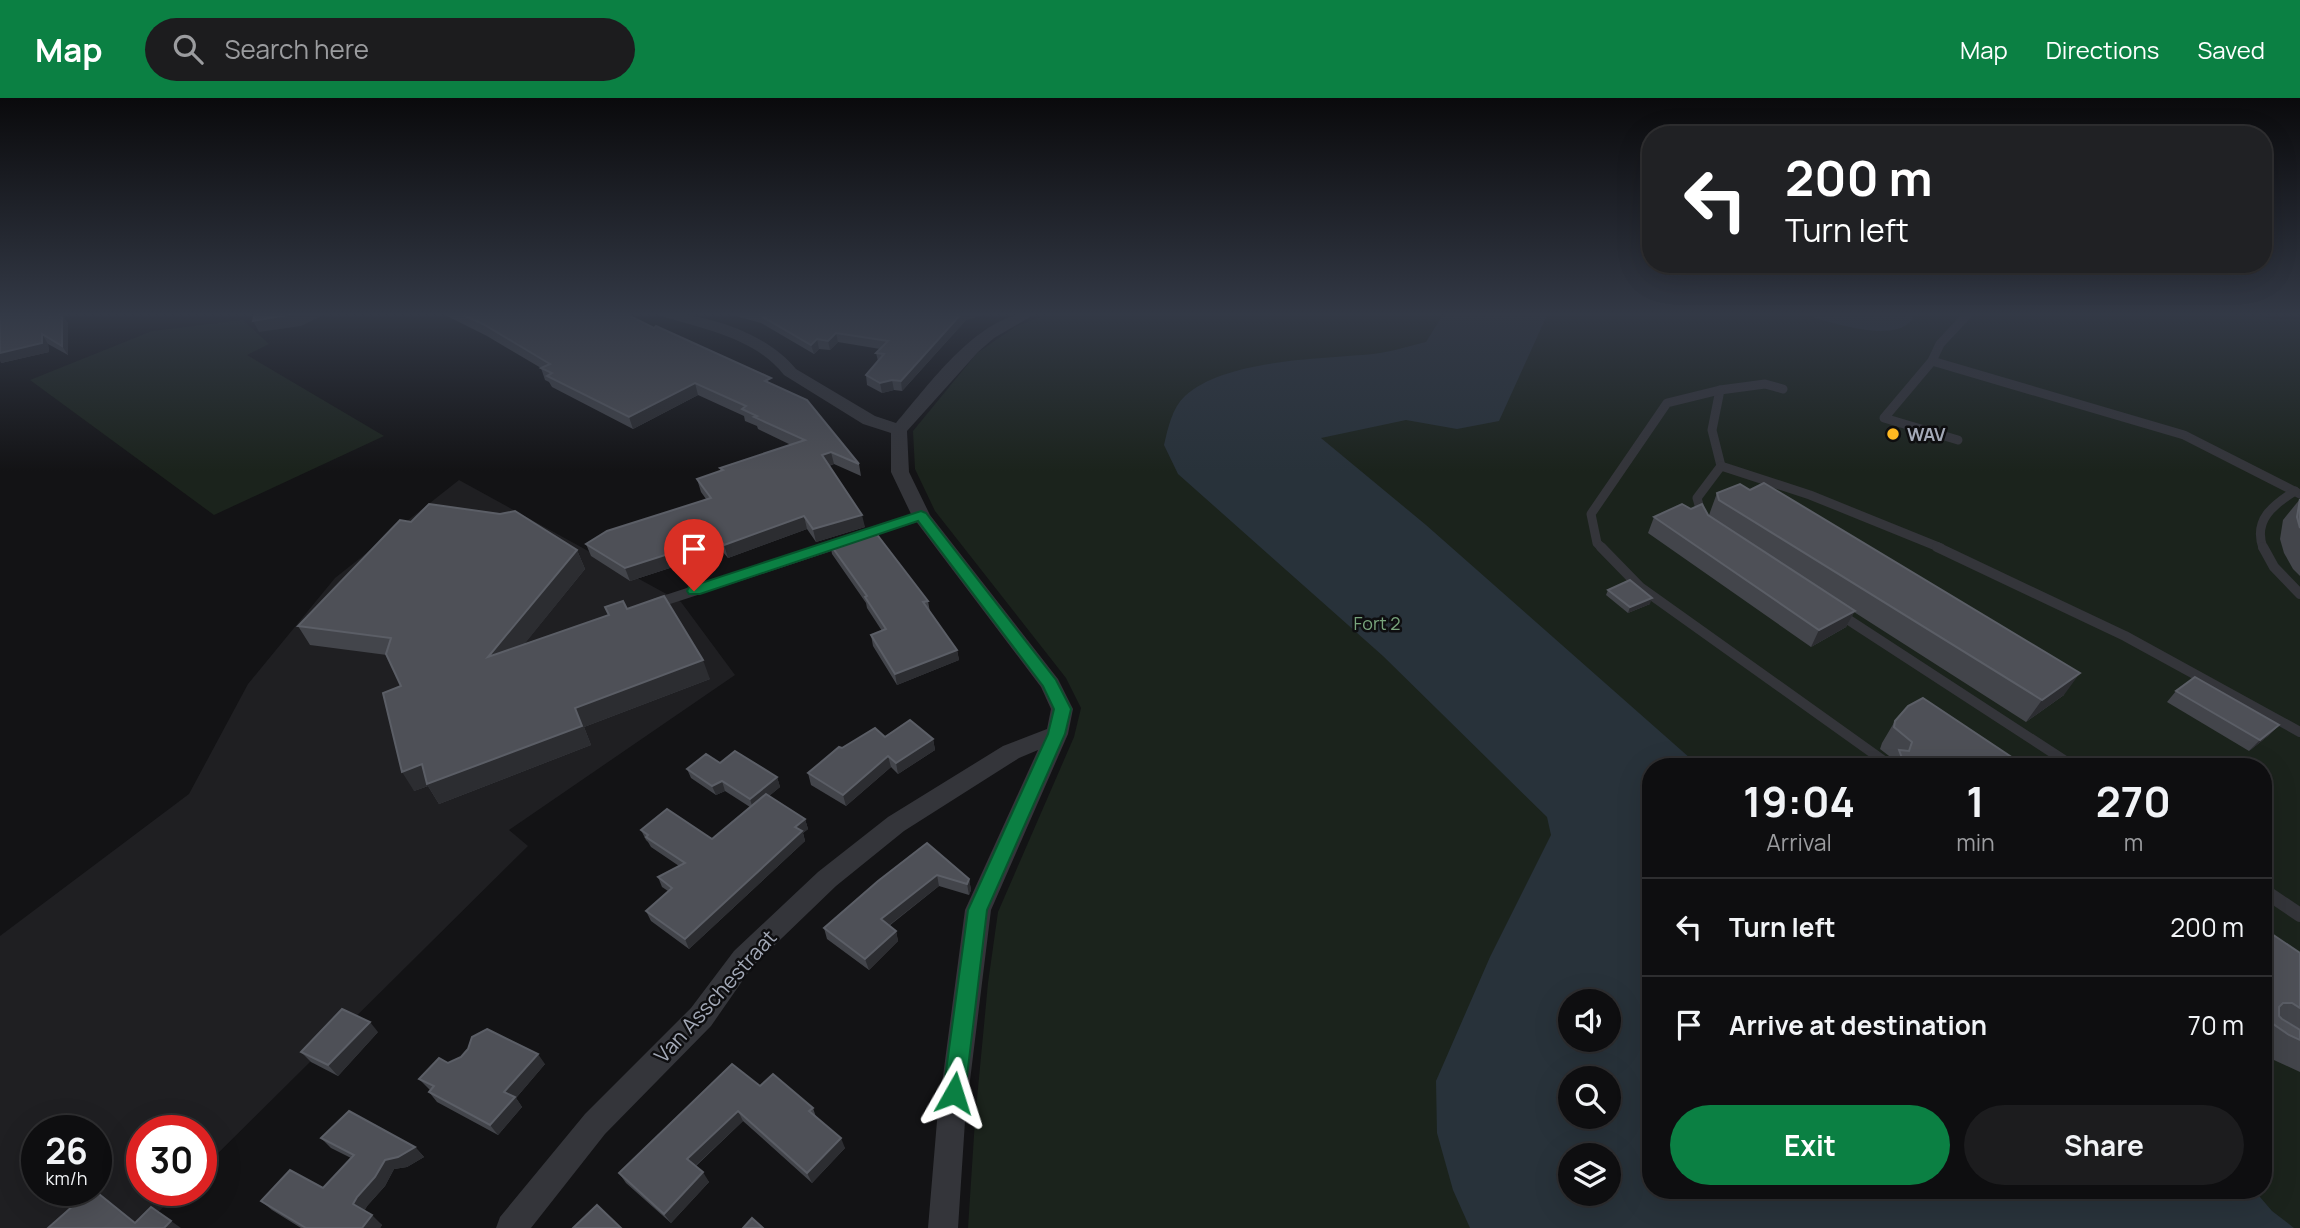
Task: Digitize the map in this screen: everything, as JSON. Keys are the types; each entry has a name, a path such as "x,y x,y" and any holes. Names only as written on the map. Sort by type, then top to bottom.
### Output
{"street":[{"path":"787,366 790,372 869,420 899,430"},
{"path":"943,1228 951,1121 978,910 1057,734 1062,709 1050,684 921,516 900,472 899,430 954,366"},
{"name":"Van Asschestraat","path":"511,1228 595,1124 701,1017 743,959 827,879 896,824 1011,752 1057,734"}],"lane":[{"path":"1928,366 1884,418 1958,440"},
{"path":"1948,366 2184,435 2297,493"},
{"path":"1783,389 1765,384 1720,390 1667,403 1591,514 1597,543 1640,587 1880,758"},
{"path":"1720,390 1712,430 1721,466"},
{"path":"1705,526 1697,498 1721,466"},
{"path":"1721,466 1822,499 1972,561 2130,640 2300,732"},
{"path":"2297,493 2278,500 2264,513 2259,533 2264,550 2274,567 2300,594"},
{"path":"648,606 921,516"},
{"path":"1832,608 2061,758"},
{"path":"2272,896 2300,915"}],"shaded area":[{"path":"1260,366 1524,366 1499,421 1457,429 1406,420 1321,438 1426,525 1690,758 1642,758 1642,1199 2262,1199 2294,1228 1470,1228 1453,1190 1437,1133 1436,1081 1490,957 1551,835 1547,817 1383,656 1178,474 1164,445 1177,406 1185,396 1202,384"},
{"path":"459,480 681,602 735,675 509,830 528,846 217,1154 217,1115 126,1115 126,1206 165,1206 142,1228 0,1228 0,936 189,794 248,684 335,578"}],"green space":[{"path":"66,366 265,366 384,436 214,515 30,380"},
{"name":"Fort 2","path":"967,366 2300,366 2300,1228 968,1228 988,983 998,912 1074,737 1081,708 1066,678 935,511 915,469 913,431"}],"building":[{"path":"546,366 744,366 771,378 765,381 807,400 859,464 831,452 822,455 862,515 813,529 804,516 724,545 718,538 625,568 586,544 607,531 711,498 697,479 723,470 720,468 805,440 754,417 757,416 742,409 746,406 695,383 629,417 547,376 552,373 541,368"},
{"path":"874,366 915,366 901,381 880,383 866,375"},
{"path":"1764,483 2080,673 2042,700 1719,500 1717,493 1740,484 1750,490"},
{"path":"2300,499 2300,528 2297,517"},
{"path":"429,504 500,514 515,511 577,550 488,657 609,615 605,607 623,601 627,609 664,596 703,660 575,708 582,726 427,784 422,764 402,772 383,693 401,686 386,654 391,638 298,626 400,520 411,522"},
{"path":"1682,504 1691,509 1702,504 1708,515 1855,611 1819,630 1654,517"},
{"path":"872,528 928,601 923,602 957,650 895,674 871,635 886,629 865,597 867,596 830,544"},
{"path":"1630,580 1652,598 1630,607 1608,590"},
{"path":"2195,677 2279,725 2260,740 2176,691"},
{"path":"1923,698 2013,758 1902,758 1899,750 1909,751 1912,742 1894,727 1895,721 1908,706"},
{"path":"910,720 933,739 896,763 888,756 843,795 808,773 839,747 842,748 875,728 885,737"},
{"path":"735,751 777,777 750,799 722,781 712,786 687,769 706,754 720,763"},
{"path":"766,794 805,819 795,827 802,831 685,939 646,911 672,888 658,877 685,863 646,837 648,835 641,830 667,809 712,839"},
{"path":"927,843 969,879 967,884 937,875 881,919 896,931 865,959 824,928 878,881"},
{"path":"2272,934 2300,953 2300,1008 2292,1003 2283,1003 2279,1007 2279,1016 2300,1030 2300,1040 2272,1023"},
{"path":"342,1009 370,1022 328,1065 301,1052"},
{"path":"487,1029 538,1054 504,1092 515,1097 490,1125 429,1092 434,1086 419,1079 439,1058 448,1063 461,1057 468,1049 472,1037"},
{"path":"732,1064 760,1086 773,1074 813,1108 809,1111 841,1138 807,1173 738,1111 687,1159 703,1172 664,1214 619,1173"},
{"path":"349,1111 415,1147 398,1157 385,1160 375,1177 357,1197 353,1204 372,1215 362,1228 306,1228 261,1201 290,1170 323,1188 354,1155 321,1138"},
{"path":"112,1204 135,1223 151,1207 171,1221 164,1228 48,1228 73,1206"},
{"path":"597,1205 621,1228 573,1228"},
{"path":"752,1218 763,1228 743,1228"}],"place":[{"name":"WAV","path":"1893,434"}],"route":[{"path":"694,591 921,516 1050,684 1062,709 1057,734 1008,837 978,910 966,983 954,1093"}]}
